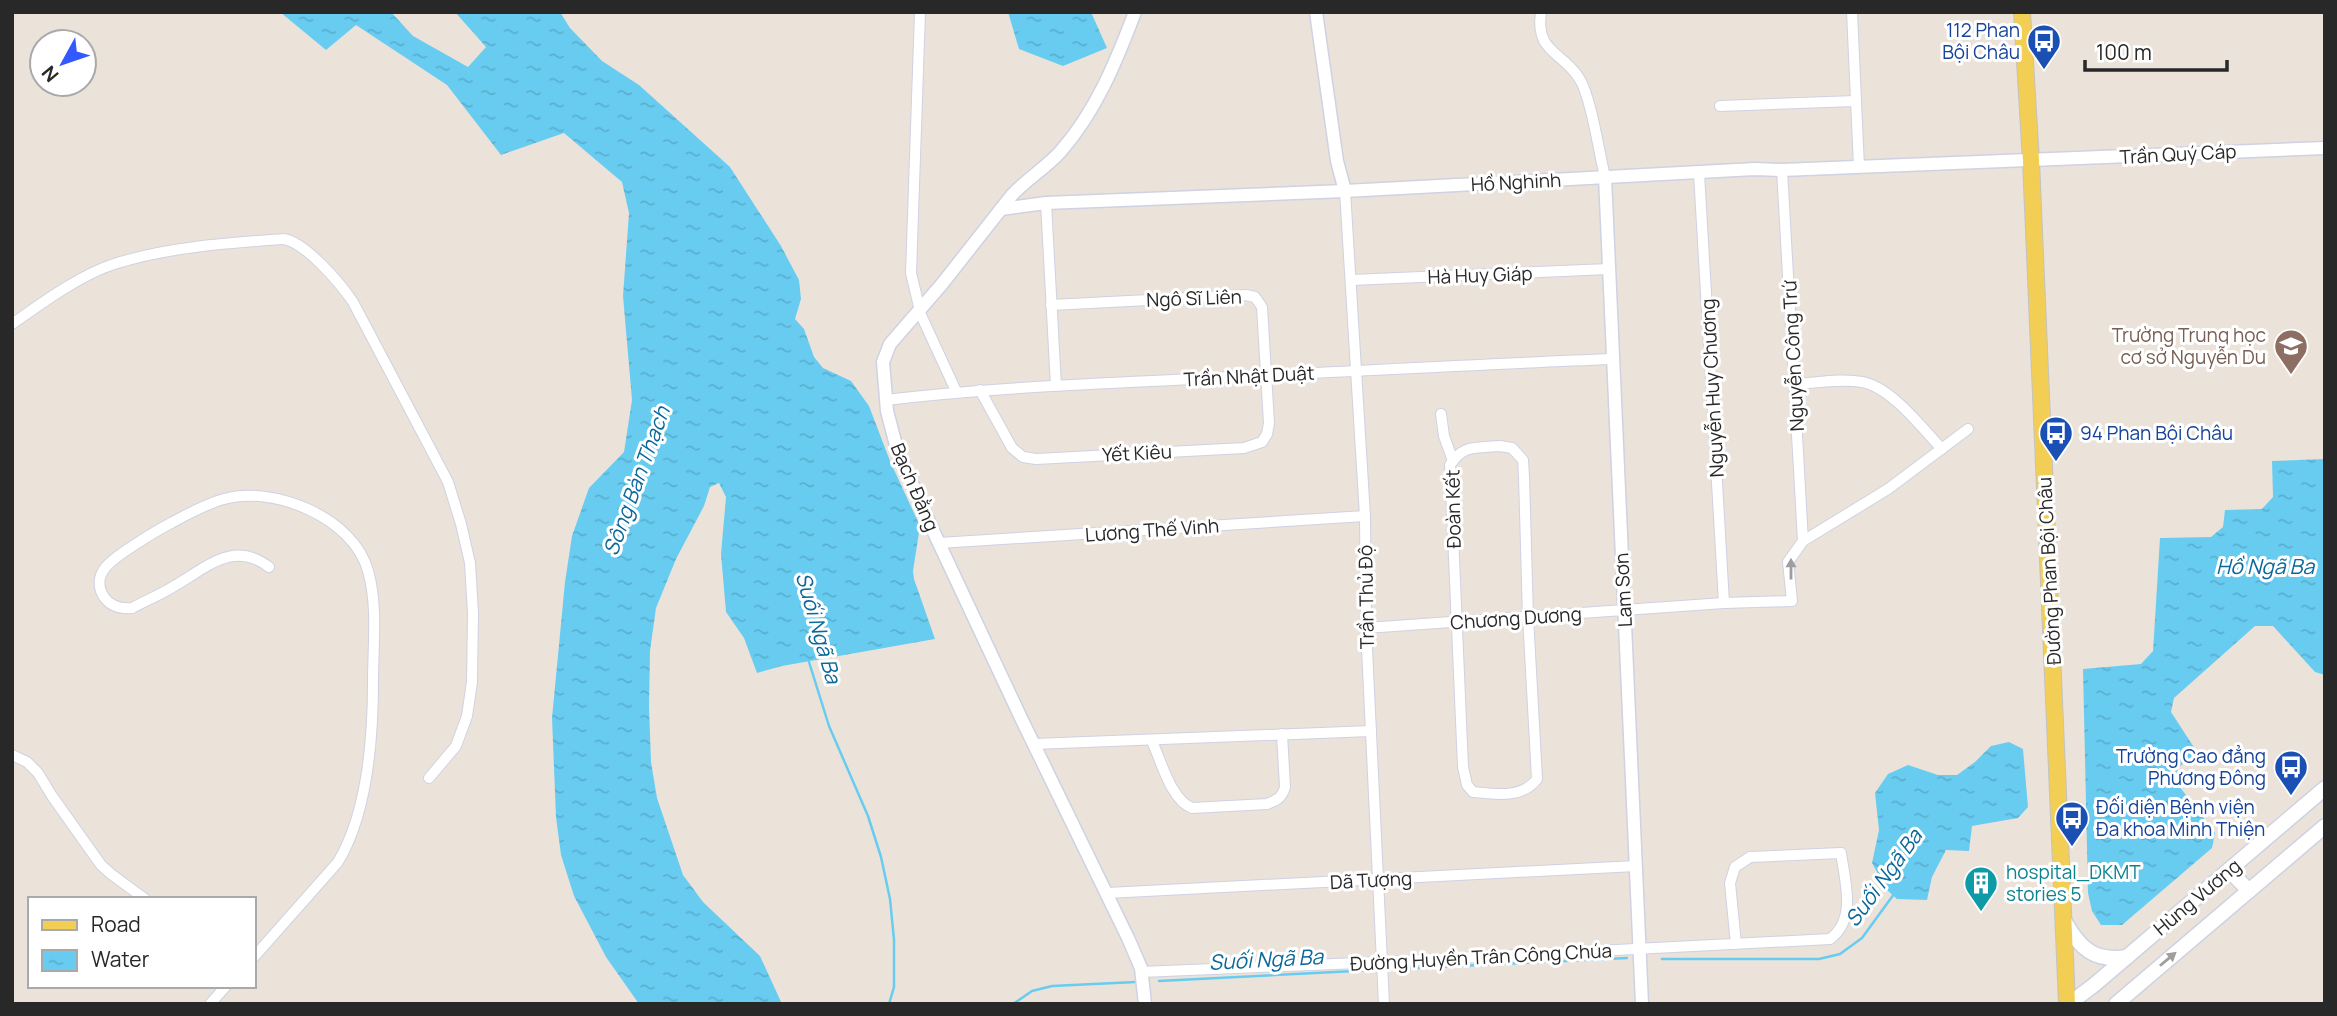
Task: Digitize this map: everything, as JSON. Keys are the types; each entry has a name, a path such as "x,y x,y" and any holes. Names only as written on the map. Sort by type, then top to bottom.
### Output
{"main road":[{"name":"Đường Phan Bội Châu","path":"2022,12 2068,1004"},
{"name":"Hùng Vương","path":"2068,1004 2325,788"},
{"name":"Hùng Vương","path":"2116,1004 2325,825"},
{"path":"2229,870 2249,891"},
{"path":"2065,922 2072,935 2090,953 2112,959 2127,957"}],"street":[{"path":"919,12 911,273 920,310 956,391"},
{"name":"Bạch Đằng","path":"1135,12 1091,111 1059,153 1024,182 895,338 886,351 883,368 886,400 897,449 1034,744 1129,937 1141,972 1145,1004"},
{"path":"1317,12 1337,161 1345,191"},
{"path":"1541,12 1540,30 1546,46 1574,71 1583,85 1605,177"},
{"path":"1852,12 1859,167"},
{"path":"1720,106 1856,101"},
{"name":"Trần Quý Cáp","path":"2031,161 2325,148"},
{"name":"Hồ Nghinh","path":"1001,209 1046,203 1345,191 1755,169 2031,161"},
{"name":"Nguyễn Công Trứ","path":"1782,170 1803,541"},
{"name":"Nguyễn Huy Chương","path":"1699,173 1724,603"},
{"name":"Lam Sơn","path":"1605,177 1642,1004"},
{"name":"Trần Thủ Độ","path":"1345,191 1365,516 1366,628 1384,1004"},
{"path":"1046,203 1056,386"},
{"path":"12,324 81,280 113,265 150,255 228,243 284,239 292,241 303,248 343,289 353,302 448,482 470,563 473,613 472,682 467,716 456,746 429,778"},
{"name":"Hà Huy Giáp","path":"1351,280 1609,269"},
{"name":"Ngô Sĩ Liên","path":"1051,305 1246,295 1255,297 1262,307 1266,375"},
{"name":"Trần Nhật Duật","path":"886,400 956,391 1357,369 1613,359"},
{"name":"Yết Kiêu","path":"980,390 1012,448 1023,457 1036,459 1253,446 1262,442 1267,434 1269,423 1266,375"},
{"path":"1795,384 1857,382 1872,385 1890,396 1942,449"},
{"path":"1441,414 1444,436 1453,461"},
{"path":"1803,541 1888,489 1968,429"},
{"name":"Đoàn Kết","path":"1500,446 1512,447 1523,460 1537,779 1530,788 1520,793 1473,792 1467,785 1463,767 1450,465 1453,461 1459,452 1470,448 1500,446"},
{"path":"259,944 338,862 357,812 369,760 373,711 373,609 371,582 364,560 353,544 334,526 309,509 274,498 236,496 200,508 164,526 109,564 102,573 100,584 105,599 114,607 125,609 174,587 222,559 240,555 251,556 269,567"},
{"name":"Lương Thế Vinh","path":"939,543 1365,516"},
{"name":"Chương Dương","path":"1366,628 1724,603 1792,601 1788,562 1803,541"},
{"path":"1034,744 1371,731"},
{"path":"1152,741 1176,796 1184,805 1192,808 1217,807 1267,804 1277,801 1283,795 1285,787 1282,734"},
{"path":"12,755 27,762 38,773 101,865 142,897"},
{"name":"Đường Huyền Trân Công Chúa","path":"1141,972 1382,962 1639,949 1736,944 1830,939 1840,931 1846,917 1847,895 1841,853 1750,857 1735,867 1730,883 1736,944"},
{"name":"Dã Tượng","path":"1107,893 1636,866"},
{"path":"210,1004 224,988"}],"water":[{"name":"Sông Bàn Thạch","path":"280,12 391,12 413,36 468,67 486,47 455,12 560,12 570,28 602,61 639,85 730,167 781,246 799,280 801,299 795,319 804,329 814,357 823,368 851,381 869,406 890,461 920,526 914,579 935,639 782,666 757,673 744,638 726,612 721,554 726,497 719,483 710,487 704,506 676,559 656,608 650,651 649,707 651,762 657,798 683,875 703,902 760,956 782,1004 639,1004 606,957 574,896 561,855 556,817 552,718 572,536 589,488 624,452 632,400 623,296 629,213 622,182 564,133 501,155 447,85 356,25 326,50"},
{"path":"1008,12 1091,12 1107,48 1063,66 1019,49"},
{"name":"Hồ Ngã Ba","path":"2325,459 2325,675 2315,672 2273,626 2255,626 2174,698 2171,712 2197,752 2178,768 2176,782 2215,833 2212,848 2122,925 2101,925 2092,911 2088,893 2083,669 2141,664 2153,651 2160,538 2211,537 2223,527 2225,510 2262,509 2273,497 2272,461"},
{"path":"2009,742 2023,749 2028,807 2018,818 1972,826 1969,851 1946,850 1932,877 1927,900 1897,899 1887,890 1872,863 1879,830 1875,793 1888,774 1908,765 1938,775 1957,775 1991,746"}],"waterway":[{"name":"Suối Ngã Ba","path":"809,662 829,726 868,816 881,857 890,899 894,940 894,987 889,1004"},
{"name":"Suối Ngã Ba","path":"1662,959 1819,959 1840,954 1862,938 1894,894"},
{"name":"Suối Ngã Ba","path":"1398,969 1627,958"},
{"name":"Suối Ngã Ba","path":"1159,981 1375,970"},
{"name":"Suối Ngã Ba","path":"1013,1004 1032,991 1052,986 1136,982"}],"place":[{"name":"112 Phan Bội Châu","path":"2044,71"},
{"name":"Trường Trung học cơ sở Nguyễn Du","path":"2291,376"},
{"name":"94 Phan Bội Châu","path":"2056,463"},
{"name":"Trường Cao đẳng Phương Đông","path":"2291,797"},
{"name":"Đối diện Bệnh viện Đa khoa Minh Thiện","path":"2072,848"},
{"name":"hospital_DKMT stories 5","path":"1981,913"}]}
